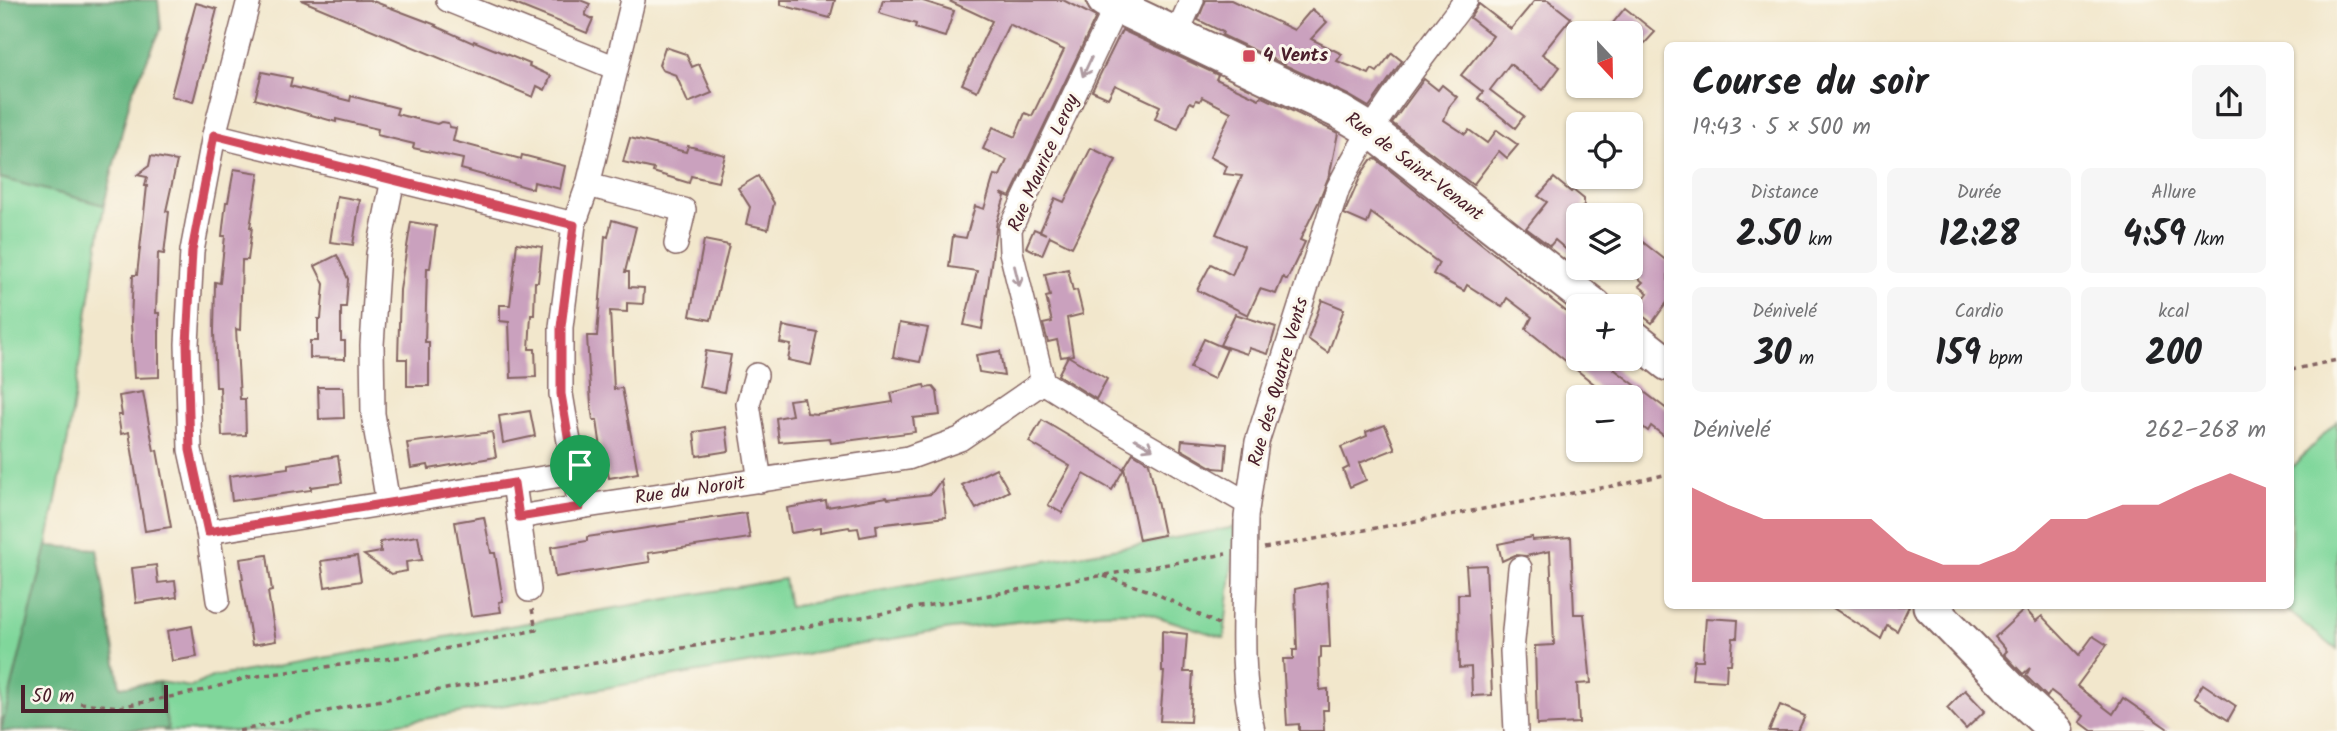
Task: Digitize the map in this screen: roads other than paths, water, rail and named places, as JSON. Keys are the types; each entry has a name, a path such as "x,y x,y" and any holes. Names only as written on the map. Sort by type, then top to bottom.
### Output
{"main road":[{"name":"Rue de Saint-Venant","path":"1111,3 1340,112 1370,130 1580,294"},
{"path":"1643,344 1664,361"},
{"path":"1933,609 2056,731"}],"street":[{"path":"218,600 208,532 190,450 187,344 192,251 214,135 249,0"},
{"path":"449,0 616,68"},
{"path":"580,507 561,394 561,327 574,225 588,185 633,0"},
{"path":"1176,35 1192,0"},
{"name":"Rue des Quatre Vents","path":"1253,731 1247,705 1243,636 1246,512 1257,442 1338,188 1357,149 1466,0"},
{"name":"Rue Maurice Leroy","path":"1043,382 1011,252 1010,229 1111,3"},
{"path":"214,135 574,225"},
{"path":"388,503 373,414 372,345 378,254 393,179"},
{"path":"588,185 684,210 676,244"},
{"path":"756,375 748,404 760,481"},
{"path":"1043,382 1246,512"},
{"name":"Rue du Noroit","path":"519,517 908,458 960,439 1043,382"},
{"path":"208,532 574,473"},
{"path":"514,483 529,590"},
{"path":"1516,731 1511,651 1520,568"}],"place":[{"name":"4 Vents","path":"1249,56"}]}
